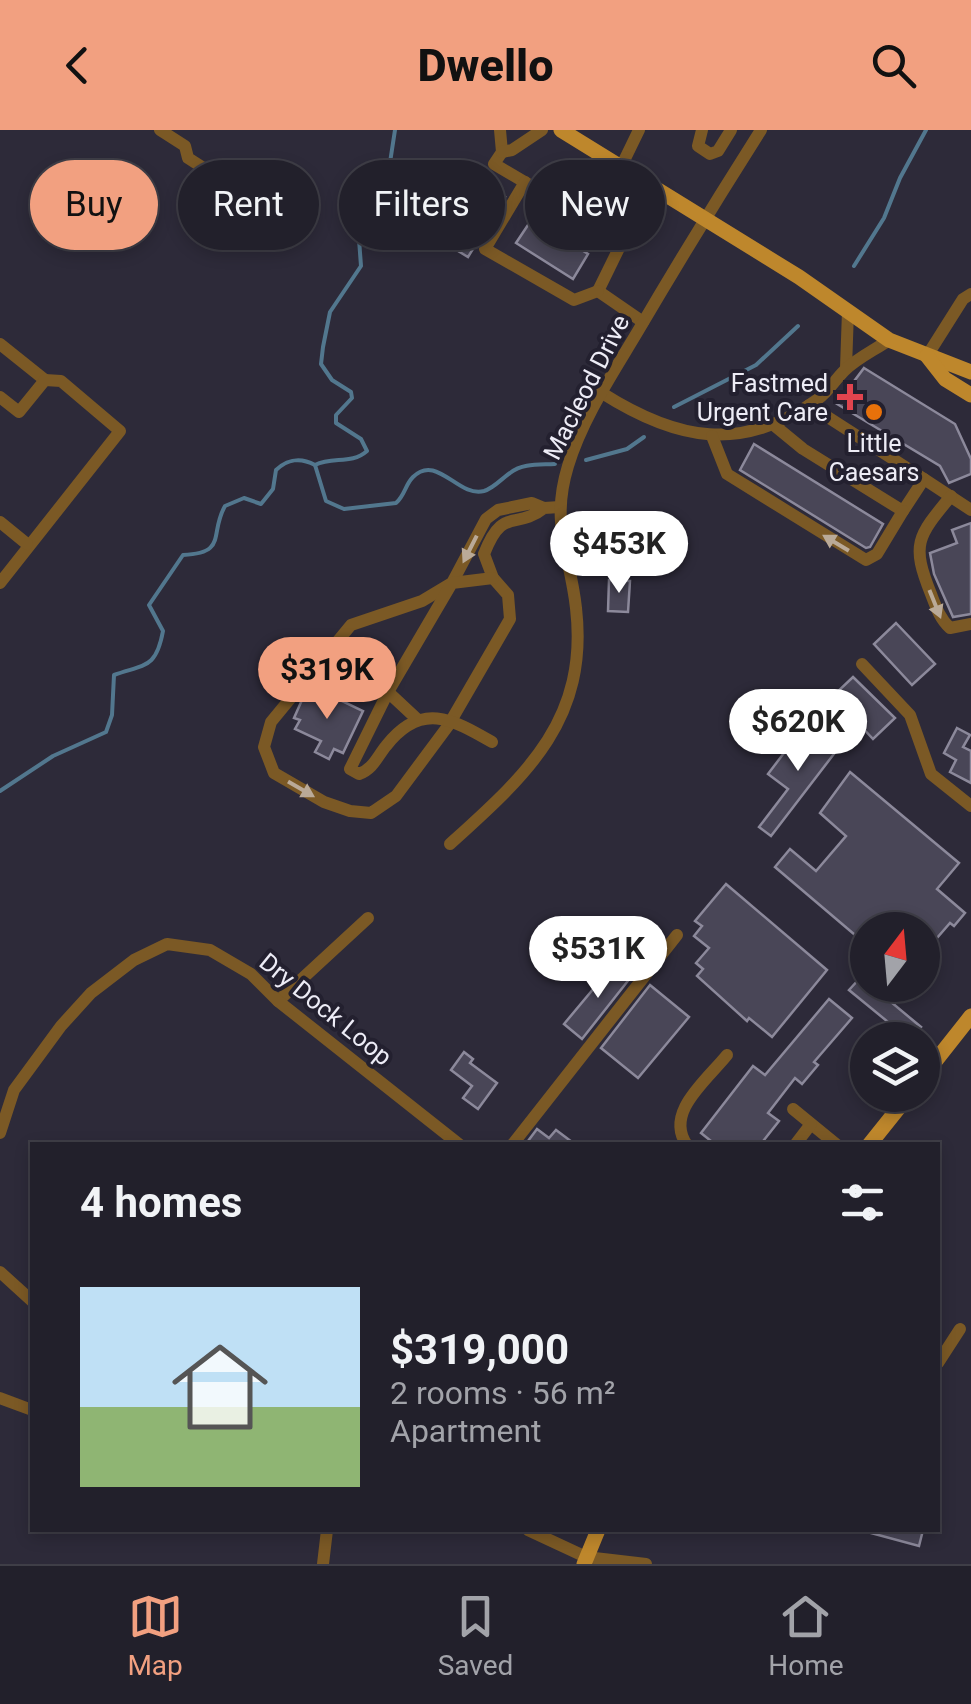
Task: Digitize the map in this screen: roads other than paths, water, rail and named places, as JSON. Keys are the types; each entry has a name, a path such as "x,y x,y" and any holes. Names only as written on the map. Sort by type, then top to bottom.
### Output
{"main road":[{"path":"561,130 610,160"},
{"path":"665,194 889,340 957,363 971,372"},
{"path":"927,356 946,380 971,395"},
{"path":"940,1055 971,1016"},
{"path":"872,1142 896,1112"},
{"path":"585,1561 597,1532"}],"street":[{"path":"160,130 185,146 191,160"},
{"path":"500,130 502,152 494,164 525,182 484,248 574,300 598,291 618,250"},
{"path":"502,152 512,150 542,130"},
{"path":"624,160 639,130"},
{"path":"702,130 698,146 710,154 718,151 731,130"},
{"name":"Macleod Drive","path":"450,844 531,768 554,732 569,692 577,650 576,607 559,533 568,462 643,322 761,130"},
{"path":"598,291 643,322"},
{"path":"927,356 963,300 971,294"},
{"path":"846,368 848,311"},
{"path":"602,393 644,420 712,436 774,426 821,397 846,368 889,340"},
{"path":"0,344 45,380 61,381 120,431 0,583"},
{"path":"0,397 19,412 45,380"},
{"path":"809,404 971,510"},
{"path":"774,426 804,450 903,511"},
{"path":"712,436 727,474 866,560 877,554 924,479"},
{"path":"951,496 932,519 916,558 941,620 950,628 971,624"},
{"path":"492,742 452,719 418,720 389,742 369,770 359,774 350,769 388,692 486,519 507,506 532,503 544,508 560,507"},
{"path":"493,578 452,584 422,600 351,625 271,722 264,747 274,772 296,787 350,811 371,813 396,796 452,719 510,619 508,595 493,578 484,554 491,535 501,523 534,516 544,508"},
{"path":"0,522 27,544"},
{"path":"862,664 910,714 931,774 971,806"},
{"path":"343,672 388,692 418,720"},
{"path":"278,1001 368,918"},
{"path":"514,1142 677,935"},
{"name":"Dry Dock Loop","path":"0,1133 14,1090 60,1026 90,994 167,944 210,950 250,974 278,1001 456,1142"},
{"path":"684,1142 678,1131 678,1116 726,1055"},
{"path":"793,1109 833,1142"},
{"path":"797,1142 811,1124"},
{"path":"0,1272 30,1299"},
{"path":"940,1360 960,1329"},
{"path":"0,1398 30,1409"},
{"path":"324,1564 326,1532"},
{"path":"532,1532 585,1561 646,1564"}],"waterway":[{"path":"0,791 53,756 106,732 112,715 114,675 147,663 157,652 163,631 149,605 183,555 212,546 225,506 244,498 261,504 273,489 276,470 290,461 315,465 355,458 367,451 361,439 336,423 336,415 352,398 351,392 332,380 321,364 330,312 361,266 357,212 363,198 389,169 395,130"},
{"path":"854,266 884,218 926,130"},
{"path":"674,407 756,365 798,326"},
{"path":"586,460 627,449 644,437"},
{"path":"315,465 326,501 344,509 396,503 410,480 422,471 431,470 465,488 484,491 520,468 555,464"}],"place":[{"name":"Fastmed Urgent Care","path":"850,397"},
{"name":"Little Caesars","path":"874,412"}]}
